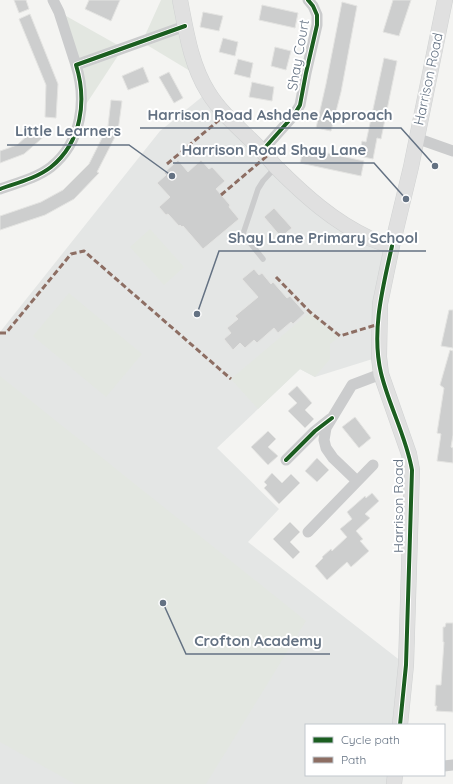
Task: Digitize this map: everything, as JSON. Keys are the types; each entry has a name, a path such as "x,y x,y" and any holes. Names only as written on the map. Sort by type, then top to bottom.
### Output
{"main road":[{"path":"180,0 192,58 208,92 225,115 299,190 331,216 369,238 392,246"},
{"name":"Harrison Road","path":"400,724 406,665 412,470 409,454 381,374 378,340 380,304 411,167 445,0"}],"street":[{"path":"0,188 40,174 51,167 68,149 78,130 81,94 80,78 53,0"},
{"name":"Shay Court","path":"262,151 294,115 300,105 317,25 317,15 313,6 308,0"},
{"path":"76,65 185,26"},
{"path":"416,138 453,151"},
{"path":"357,481 333,458 326,448 324,440 326,428 352,386 381,374"},
{"path":"286,460 315,431 332,418"},
{"path":"308,532 373,465"}],"lane":[{"path":"263,258 243,234 258,189 276,167"}],"shaded area":[{"path":"161,0 180,0 200,77 142,42"},
{"path":"59,12 123,48 81,112 81,94"},
{"path":"208,92 299,190 392,246 379,357 315,377 300,369 217,448 279,509 248,542 406,665 400,724 305,724 305,776 395,776 394,784 0,784 0,332 160,131"},
{"path":"150,229 184,267 164,285 130,247"},
{"path":"69,293 142,354 106,397 33,336"},
{"path":"310,312 340,336 330,344 330,359 315,377 300,369 258,409 231,379"},
{"path":"0,376 306,621 206,784 75,784 0,742"}],"building":[{"path":"14,0 26,0 29,9 19,13"},
{"path":"89,0 120,0 111,21 85,9"},
{"path":"393,0 411,0 399,36 383,32"},
{"path":"342,2 357,6 341,92 331,131 316,128"},
{"path":"262,5 298,13 295,28 259,20"},
{"path":"203,12 223,16 219,31 200,27"},
{"path":"30,14 58,84 56,118 45,117 46,85 19,19"},
{"path":"223,38 238,42 235,56 219,52"},
{"path":"275,47 291,51 286,70 271,66"},
{"path":"384,58 397,61 381,139 377,138 373,159 359,156 362,141 366,142"},
{"path":"238,59 253,63 250,78 234,74"},
{"path":"143,67 149,82 128,90 122,76"},
{"path":"169,72 183,98 174,103 159,77"},
{"path":"252,82 274,87 272,101 249,97"},
{"path":"111,100 122,101 118,131 97,172 99,173 74,199 45,215 0,230 0,216 41,202 63,190 89,164 108,126"},
{"path":"40,124 48,133 24,154 0,163 0,151 17,145"},
{"path":"304,148 364,161 361,176 300,163"},
{"path":"178,160 188,172 201,160 209,169 212,167 225,181 216,189 230,205 229,207 239,219 203,249 183,226 179,226 159,207 170,197 157,183 166,175 164,173"},
{"path":"274,208 292,228 281,237 264,217"},
{"path":"254,269 259,275 262,273 271,284 273,282 287,298 290,296 305,313 293,324 291,322 278,333 274,328 257,343 254,340 245,348 240,343 233,350 224,339 231,333 227,328 238,319 235,316 258,297 242,279"},
{"path":"449,310 453,310 453,348 441,346"},
{"path":"450,350 453,351 453,435 451,447 453,448 453,463 437,461 441,434 437,433 444,388 440,385"},
{"path":"297,386 312,403 305,410 314,419 305,428 288,411 297,403 288,394"},
{"path":"355,417 371,438 359,448 342,427"},
{"path":"268,431 276,439 268,447 278,456 268,465 251,447"},
{"path":"317,458 329,470 317,482 305,471"},
{"path":"272,473 282,483 291,474 300,483 279,504 264,488 267,485 264,482"},
{"path":"372,493 379,501 365,514 370,518 356,531 363,539 360,541 369,551 351,567 347,562 327,580 315,566 323,558 322,557 331,549 332,551 347,537 340,529 352,519 347,512 365,496 366,498"},
{"path":"290,522 300,532 290,542 300,552 293,559 273,539"},
{"path":"446,623 453,623 453,712 436,711 437,706 435,706 436,685 441,685 444,642 443,627 445,627"}],"marked path":[{"path":"167,164 225,115"},
{"path":"221,195 267,156"},
{"path":"0,333 6,333 71,254 84,251 231,379"},
{"path":"276,277 310,312 340,336 379,324"}],"cycle path":[{"path":"262,151 294,115 300,105 317,25 317,15 313,6 308,0"},
{"path":"0,189 27,180 45,171 61,157 70,145 79,120 81,106 81,92 76,65 185,26"},
{"path":"392,246 379,309 377,341 378,357 384,385 406,445 412,470 406,665 400,724"},
{"path":"286,460 315,431 332,418"}],"place":[{"name":"Harrison Road Ashdene Approach","path":"435,166"},
{"name":"Little Learners","path":"172,176"},
{"name":"Harrison Road Shay Lane","path":"406,199"},
{"name":"Shay Lane Primary School","path":"197,314"},
{"name":"Crofton Academy","path":"163,603"}]}
